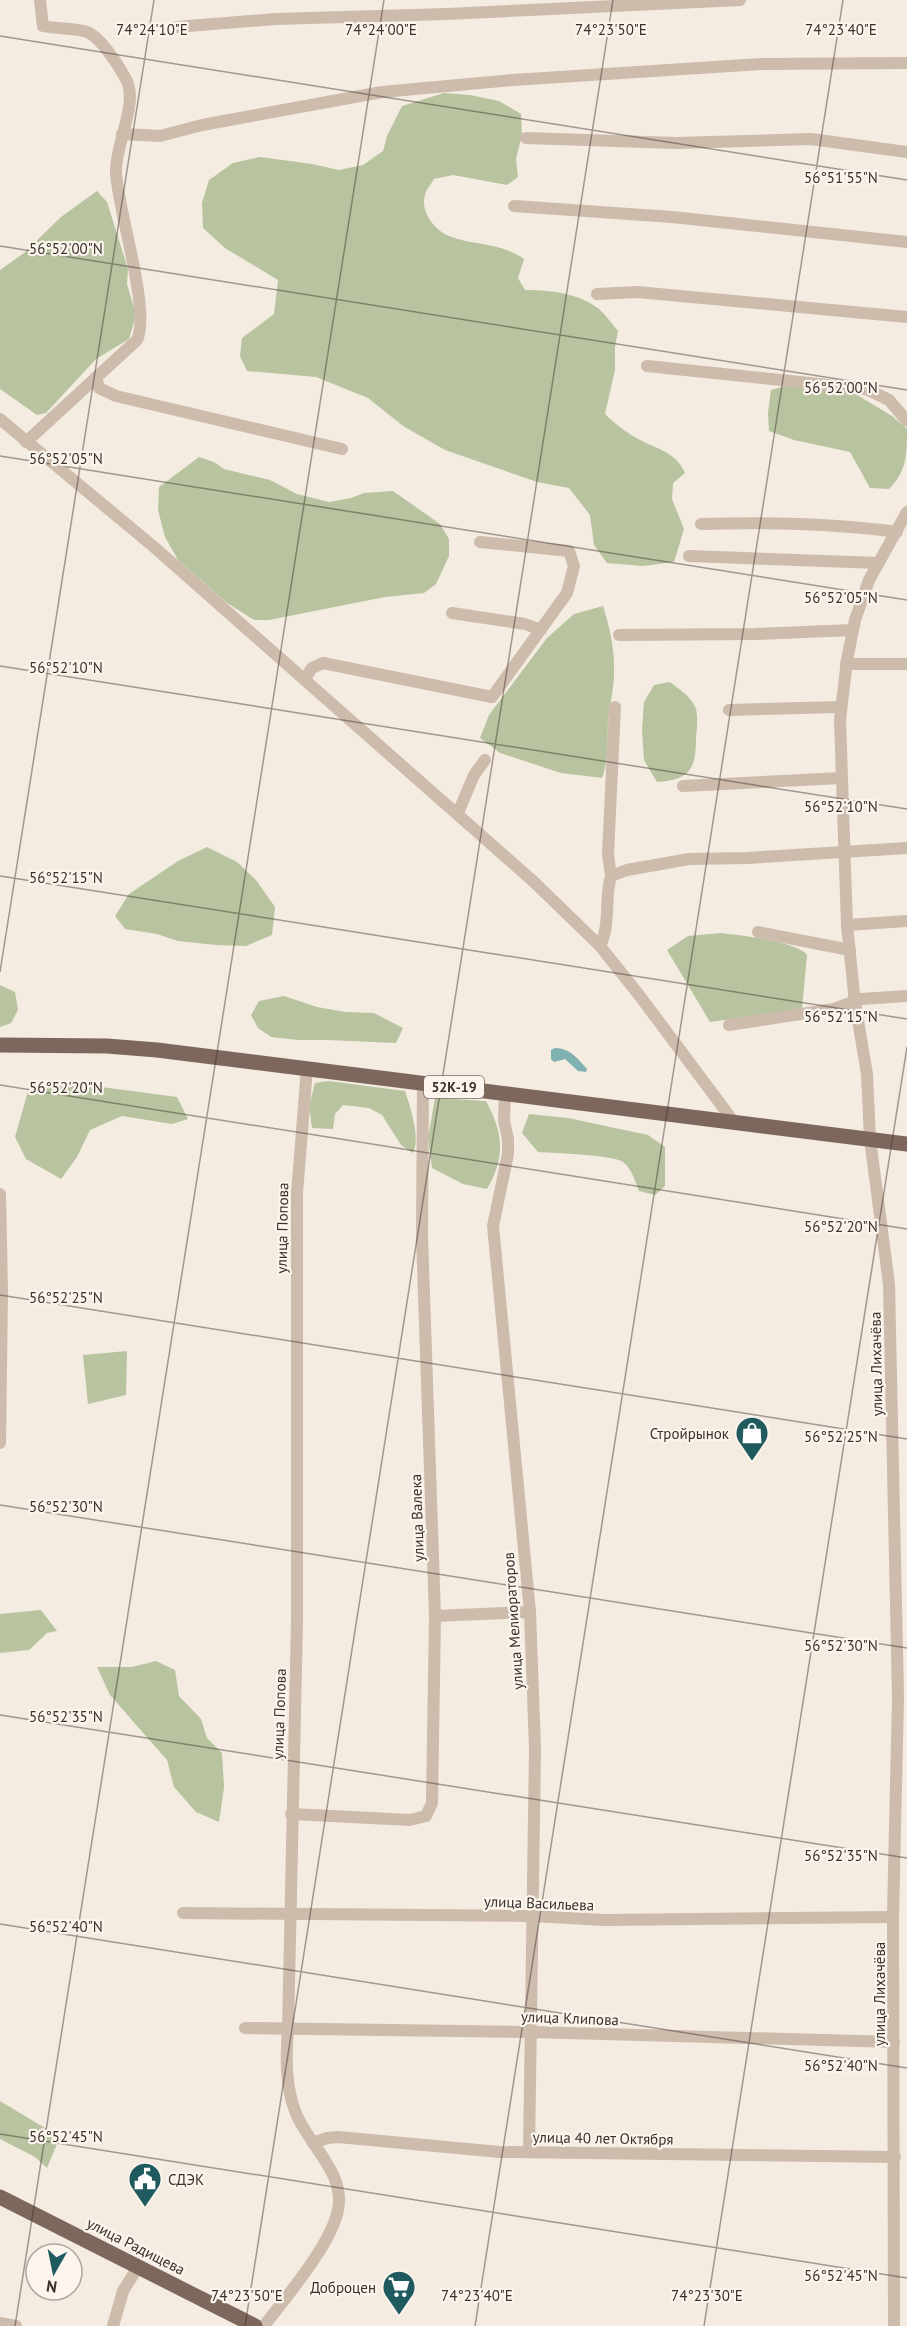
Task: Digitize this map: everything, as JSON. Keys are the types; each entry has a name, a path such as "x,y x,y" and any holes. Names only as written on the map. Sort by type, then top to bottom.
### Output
{"main road":[{"name":"52К-19","path":"0,1045 117,1047 307,1068 907,1144"},
{"name":"улица Радищева","path":"0,2198 255,2326"}],"street":[{"path":"27,442 137,340 142,330 116,172 122,134 131,105 127,80 99,40 86,31 43,26 40,0"},
{"path":"176,27 275,19 447,14 740,0"},
{"path":"122,134 160,136 202,125 382,92 513,80 761,64 907,63"},
{"path":"526,138 676,143 811,140 907,152"},
{"path":"514,206 672,217 907,242"},
{"path":"597,294 637,292 907,317"},
{"path":"646,366 866,389 889,400 907,421"},
{"path":"96,377 99,388 116,396 342,449"},
{"path":"0,419 154,547 534,882 600,946 734,1122"},
{"name":"улица Лихачёва","path":"894,2326 893,1917 902,1697 889,1284 870,1139 867,1074 855,1003 847,925 842,706 846,664 853,630 869,580 907,513"},
{"path":"701,524 758,523 857,527 897,532"},
{"path":"305,679 312,668 323,663 492,697 567,593 574,566 569,551 480,542"},
{"path":"689,556 878,563"},
{"path":"452,612 525,624 541,630"},
{"path":"618,635 756,634 853,630"},
{"path":"846,664 907,664"},
{"path":"729,710 842,706"},
{"path":"600,946 606,934 608,886 611,876 608,855 615,707"},
{"path":"458,813 474,775 485,760"},
{"path":"683,786 842,778"},
{"path":"611,876 627,870 689,859 844,853 907,848"},
{"path":"847,925 907,921"},
{"path":"758,932 850,950"},
{"path":"729,1025 788,1017 855,1003 861,999 907,996"},
{"name":"улица Попова","path":"264,2326 320,2249 338,2211 338,2186 334,2176 295,2112 287,2080 285,2058 288,2029 297,1621 297,1193 307,1068"},
{"name":"улица Валека","path":"291,1814 410,1820 426,1816 432,1803 435,1616 422,1236 423,1083"},
{"name":"улица Мелиораторов","path":"505,1093 504,1121 508,1139 508,1154 493,1226 530,1612 535,1749 529,2151"},
{"path":"0,1194 2,1292 0,1443"},
{"path":"435,1616 530,1612"},
{"name":"улица Васильева","path":"183,1912 532,1916 605,1920 893,1917"},
{"name":"улица Клипова","path":"244,2028 531,2032 894,2042"},
{"name":"улица 40 лет Октября","path":"313,2143 338,2137 500,2152 895,2157"},
{"path":"895,2205 907,2199"},
{"path":"113,2326 123,2291 138,2267"},
{"path":"0,2323 16,2326"}],"green space":[{"path":"444,93 499,101 521,114 522,135 516,159 518,177 507,185 453,175 434,179 425,195 427,214 434,225 449,236 497,247 524,259 518,278 525,290 554,292 582,299 599,309 618,331 615,370 605,414 630,434 677,460 685,473 673,483 672,499 684,529 674,562 643,566 607,563 594,545 590,515 569,488 537,482 445,450 403,426 368,398 316,377 247,371 240,356 242,338 274,314 278,280 225,248 203,228 202,203 209,180 233,163 260,157 339,170 363,165 383,151 387,136 402,106"},
{"path":"97,191 107,202 128,269 127,284 135,311 134,322 129,339 96,359 46,413 37,415 0,389 0,270 24,253 61,217"},
{"path":"785,386 854,393 892,416 907,429 903,469 889,489 870,488 850,452 794,440 769,431 768,413 771,390"},
{"path":"199,457 214,462 224,469 270,480 297,494 329,502 364,493 393,491 440,524 449,539 449,556 436,584 424,593 385,597 269,620 254,620 227,603 178,560 165,537 158,510 159,487"},
{"path":"603,606 612,643 614,673 608,722 607,757 602,778 561,773 500,753 480,738 489,715 547,638 574,614"},
{"path":"670,682 689,697 696,709 695,757 693,764 684,775 657,782 644,760 642,730 644,702 654,685"},
{"path":"207,847 237,862 256,880 275,907 272,935 246,946 216,945 178,941 157,934 125,929 115,916 129,894 178,861"},
{"path":"721,933 754,937 792,946 807,955 802,1009 710,1022 667,950 688,936"},
{"path":"0,985 15,992 18,1010 11,1023 0,1027"},
{"path":"284,996 317,1007 345,1012 374,1013 403,1028 396,1043 271,1037 258,1028 251,1015 259,1001"},
{"path":"329,1081 405,1091 415,1131 416,1140 413,1153 401,1145 382,1115 369,1108 343,1105 335,1114 333,1129 312,1128 309,1106 315,1083"},
{"path":"71,1083 177,1097 188,1119 172,1124 122,1116 90,1130 77,1157 61,1179 26,1159 15,1137 29,1088"},
{"path":"435,1098 486,1101 496,1124 500,1145 497,1166 487,1189 463,1184 432,1168 428,1138"},
{"path":"529,1114 568,1118 648,1135 665,1147 665,1186 655,1195 639,1191 629,1168 617,1160 538,1152 522,1133"},
{"path":"127,1351 126,1395 88,1404 83,1355"},
{"path":"41,1610 57,1631 47,1633 29,1650 0,1653 0,1614"},
{"path":"156,1661 175,1670 179,1696 201,1719 207,1738 222,1753 224,1787 219,1822 196,1812 174,1787 167,1760 110,1695 97,1667 132,1667"},
{"path":"0,2101 60,2137 47,2168 35,2157 0,2139"}],"water":[{"path":"560,1048 573,1055 587,1069 586,1072 578,1071 565,1059 554,1062 551,1059 551,1050"}],"place":[{"name":"Стройрынок","path":"752,1462"},
{"name":"СДЭК","path":"145,2208"},
{"name":"Доброцен","path":"399,2316"}]}
